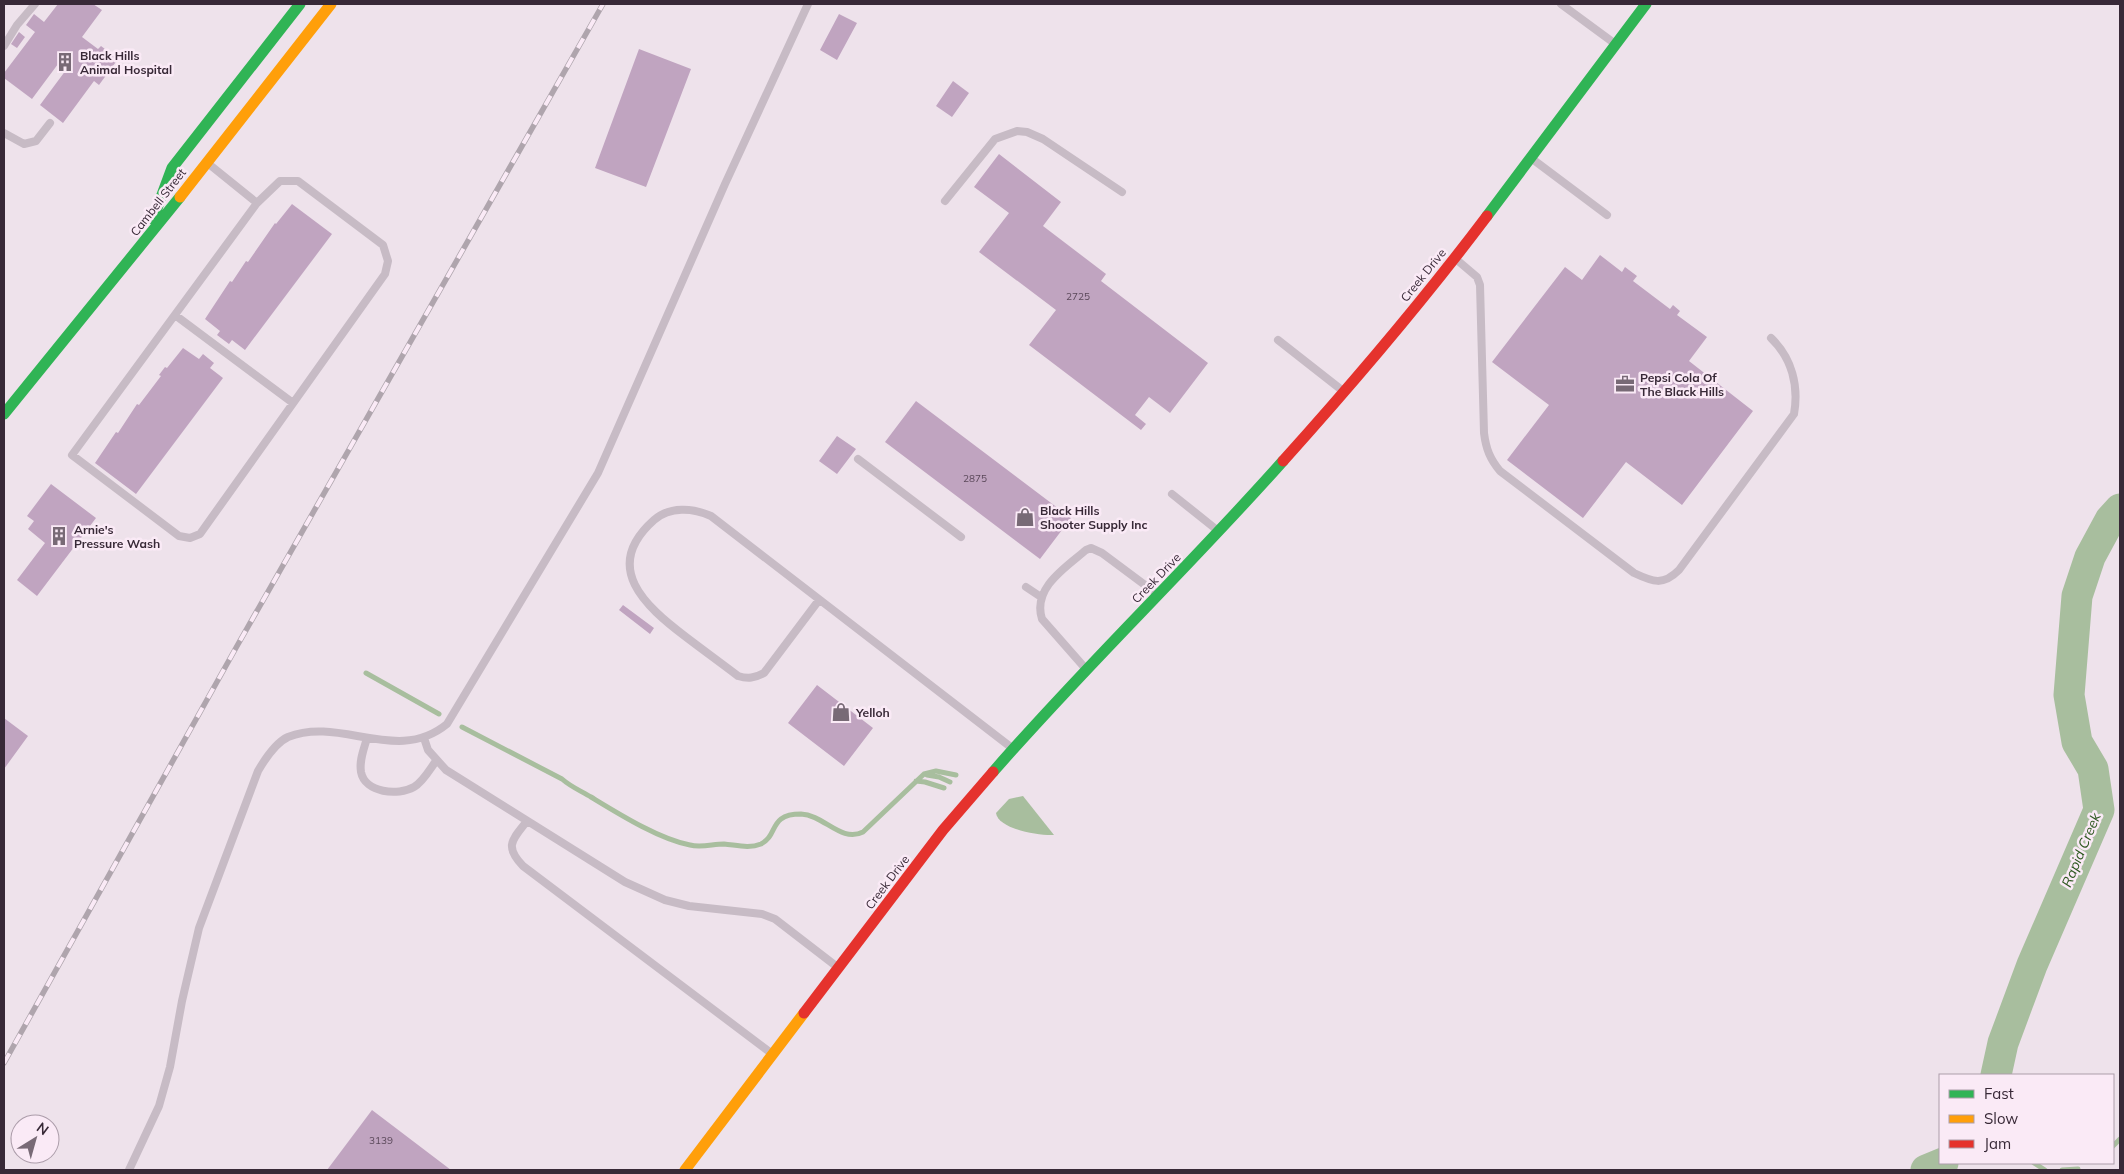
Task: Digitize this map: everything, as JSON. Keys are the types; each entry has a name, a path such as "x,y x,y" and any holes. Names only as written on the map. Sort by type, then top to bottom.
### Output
{"street":[{"path":"146,240 172,168 300,4"},
{"name":"Cambell Street","path":"4,414 146,240 331,4"},
{"name":"Creek Drive","path":"685,1170 943,830 1086,669 1220,532 1345,392 1455,258 1646,4"}],"lane":[{"path":"4,46 17,25 35,4"},
{"path":"128,1170 159,1106 170,1067 182,1001 199,928 258,771 268,755 288,738 304,734 326,732 411,742 437,732 447,724 598,473 725,184 808,4"},
{"path":"1561,4 1615,44"},
{"path":"4,133 24,144 36,141 50,123"},
{"path":"945,201 995,139 1017,131 1027,132 1043,139 1122,192"},
{"path":"1530,157 1607,216"},
{"path":"206,162 257,204"},
{"path":"280,181 298,181 383,245 388,261 385,274 200,534 190,538 179,536 72,455 257,204 280,181"},
{"path":"1455,258 1470,269 1477,277 1480,285 1484,433 1486,450 1492,461 1500,472 1634,573 1649,580 1660,581 1671,578 1678,570 1794,414 1796,402 1790,363 1782,348 1771,338"},
{"path":"175,315 293,403"},
{"path":"1278,340 1345,392"},
{"path":"858,459 961,537"},
{"path":"1172,494 1220,532"},
{"path":"819,600 764,673 756,678 745,679 738,676 662,619 648,606 632,581 629,569 630,555 636,541 656,518 670,511 686,509 700,511 712,516 1013,749"},
{"path":"1086,669 1042,619 1040,611 1042,597 1053,579 1086,550 1091,548 1102,553 1159,595"},
{"path":"1026,586 1042,597"},
{"path":"367,738 360,761 362,774 366,781 379,790 401,791 414,787 436,761"},
{"path":"424,738 428,750 446,770 625,882 665,900 689,906 762,914 775,920 839,968"},
{"path":"527,821 513,839 511,848 514,856 523,866 773,1055"}],"shaded area":[{"path":"1023,796 1054,835 1020,830 998,819 996,813 1009,799"}],"building":[{"name":"Black Hills Animal Hospital","path":"58,4 93,4 102,10 82,37 98,49 101,46 118,59 99,85 94,81 63,123 40,105 66,70 58,64 32,99 4,78 4,73 35,32 26,25 34,14 44,22"},
{"path":"839,14 857,23 837,60 820,50"},
{"path":"19,32 25,37 17,48 11,44"},
{"path":"639,49 691,69 646,187 595,168"},
{"path":"953,81 969,93 952,117 936,106"},
{"path":"999,154 1061,202 1043,226 1106,274 1101,281 1208,363 1170,413 1149,397 1135,415 1146,424 1141,430 1029,345 1056,310 979,252 1009,213 974,187"},
{"path":"292,204 332,234 245,350 232,340 229,344 217,335 220,331 205,319 230,281 232,282 275,223"},
{"path":"1600,255 1622,272 1625,267 1637,276 1633,281 1670,309 1673,305 1680,311 1677,315 1707,337 1689,361 1753,411 1682,505 1626,462 1583,518 1507,460 1549,405 1492,362 1565,267 1582,280"},
{"path":"183,348 199,359 203,354 214,363 210,368 223,378 136,494 95,463 137,404 139,405 161,376 159,375 165,367 167,368"},
{"path":"916,401 1071,518 1040,559 885,442"},
{"path":"837,436 856,449 837,474 819,461"},
{"name":"Arnie's Pressure Wash","path":"51,484 96,518 37,596 17,580 45,543 28,529 34,521 27,516"},
{"path":"623,605 654,628 650,634 619,610"},
{"path":"817,685 873,728 844,766 788,723"},
{"path":"4,718 28,736 4,769"},
{"path":"372,1110 451,1170 327,1170"}],"waterway":[{"name":"Rapid Creek","path":"1996,1074 2003,1043 2032,965 2099,810 2093,769 2077,742 2069,695 2077,596 2090,557 2110,520 2120,509"},
{"path":"366,673 439,714"},
{"path":"462,727 562,779 572,787 639,825 678,842 694,846 724,844 752,846 761,844 767,840 783,817 801,814 817,819 847,834 863,832 924,774 936,771 956,775"},
{"path":"927,775 939,777 950,782"},
{"path":"916,781 944,788"},
{"path":"2114,1145 2120,1139"},
{"name":"Rapid Creek","path":"1926,1170 1941,1164"},
{"path":"2036,1164 2045,1170"},
{"path":"2062,1170 2078,1169"}],"railway":[{"path":"4,1063 237,646 603,4"}],"traffic: fast":[{"path":"153,219 172,168 300,4"},
{"path":"1487,216 1646,4"},
{"path":"4,414 180,197"},
{"path":"993,772 1064,693 1283,461"}],"traffic: slow":[{"path":"180,197 331,4"},
{"path":"685,1170 804,1013"}],"traffic: jam":[{"path":"1283,461 1388,341 1487,216"},
{"path":"804,1013 943,830 993,772"}],"place":[{"name":"Black Hills Animal Hospital","path":"65,62"},
{"name":"Pepsi Cola Of The Black Hills","path":"1625,384"},
{"name":"Black Hills Shooter Supply Inc","path":"1025,517"},
{"name":"Arnie's Pressure Wash","path":"59,536"},
{"name":"Yelloh","path":"841,712"}]}
